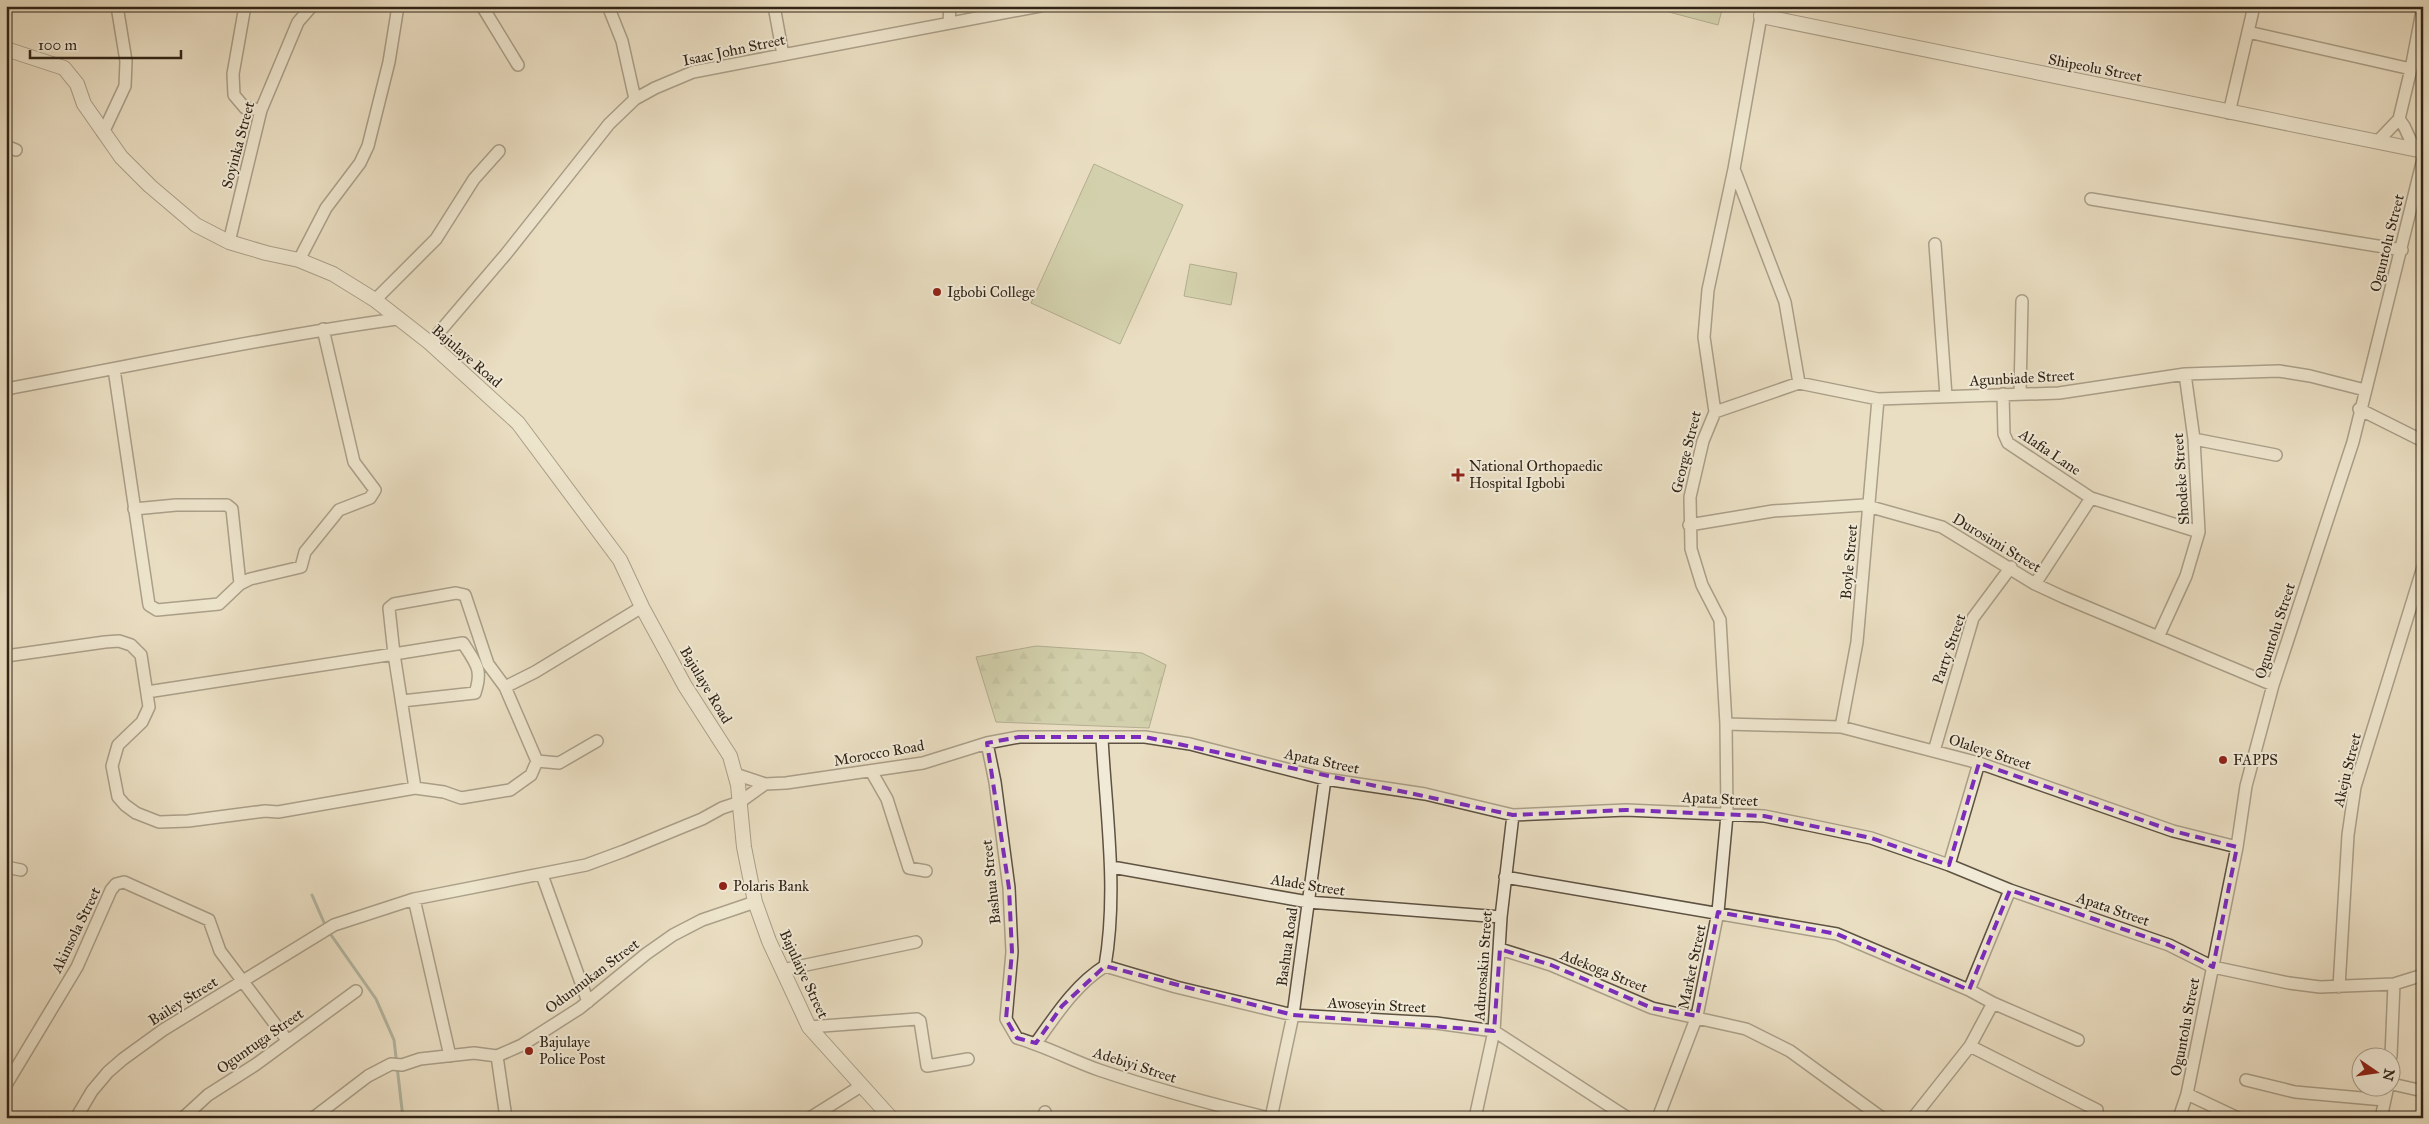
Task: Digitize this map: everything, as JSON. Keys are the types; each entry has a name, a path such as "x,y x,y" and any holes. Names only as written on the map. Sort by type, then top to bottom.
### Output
{"street":[{"path":"103,133 124,86 126,61 118,6"},
{"path":"245,6 233,74 234,95 245,108 261,110"},
{"name":"Soyinka Street","path":"229,242 261,110 298,22 312,6"},
{"path":"299,260 326,208 360,163 368,146 389,62 398,6"},
{"path":"482,6 518,65"},
{"path":"608,6 622,41 635,99"},
{"path":"774,6 783,55"},
{"path":"949,22 950,6"},
{"name":"Isaac John Street","path":"430,343 512,247 609,124 635,99 655,88 693,72 1040,6"},
{"path":"2229,113 2254,6"},
{"path":"2378,140 2399,119 2423,6"},
{"name":"Shipeolu Street","path":"1762,11 2229,113 2378,140 2420,153"},
{"name":"George Street","path":"1727,815 1726,724 1720,620 1702,585 1691,549 1689,524 1690,498 1703,441 1715,412 1704,337 1708,290 1734,169 1762,11"},
{"path":"2248,32 2411,69"},
{"name":"Bajulaye Road","path":"6,49 64,68 77,84 84,104 120,157 156,192 196,224 229,242 299,260 333,274 375,300 430,343 518,423 620,560 642,607 685,686 730,756 740,802 744,847"},
{"path":"2399,119 2420,153"},
{"path":"375,300 436,239 474,179 499,150"},
{"name":"Oguntolu Street","path":"2179,1118 2187,1094 2213,968 2237,847 2246,786 2273,685 2353,442 2359,409 2402,250 2420,153"},
{"path":"1715,412 1799,383 1785,302 1734,169"},
{"path":"2091,199 2402,250"},
{"path":"1935,244 1946,396"},
{"path":"2020,394 2022,301"},
{"path":"6,389 198,351 323,329 397,319"},
{"path":"114,369 149,605 157,610 219,604 240,584 268,574 292,571 301,567 305,552 339,510 370,498 375,490 354,462 323,329"},
{"name":"Agunbiade Street","path":"1799,383 1878,399 2059,393 2184,374 2287,371 2364,390"},
{"name":"Shodeke Street","path":"2159,636 2186,576 2199,532 2194,439 2184,374"},
{"name":"Alafia Lane","path":"2003,394 2004,434 2008,443 2092,498"},
{"name":"Boyle Street","path":"1841,727 1857,642 1878,399"},
{"path":"2359,409 2423,442"},
{"path":"2194,439 2276,455"},
{"path":"2036,584 2092,498 2199,532"},
{"path":"134,509 176,505 227,504 232,509 240,584"},
{"name":"Durosimi Street","path":"1689,524 1773,511 1857,505 1942,527 2011,567 2036,584 2273,685"},
{"name":"Party Street","path":"1934,751 1973,618 2011,567"},
{"name":"Akeju Street","path":"2339,987 2348,835 2355,787 2423,567"},
{"path":"6,656 119,641 131,645 140,655 148,692 149,707 142,722 118,745 112,766 118,797 136,813 151,820 159,822 188,821 265,811 278,812 415,788 444,792 461,798 510,790 531,775 537,761 504,687 488,664 465,595 450,594 394,604 389,608 394,654 415,788"},
{"path":"504,687 534,672 642,607"},
{"path":"148,692 463,643 476,664 480,678 475,693 402,701"},
{"name":"Olaleye Street","path":"1726,724 1841,727 1979,763 2173,832 2237,847"},
{"name":"Apata Street","path":"992,742 1019,737 1145,737 1190,744 1326,778 1425,794 1513,815 1626,810 1764,816 1871,838 1949,865 2010,890 2169,945 2213,968 2289,983 2339,987 2394,984 2423,975"},
{"path":"1036,1043 1062,1006 1092,975 1105,966 1111,932 1112,867 1102,738"},
{"path":"537,761 559,762 596,741"},
{"name":"Morocco Road","path":"735,774 765,784 786,784 923,763 992,742"},
{"name":"Bashua Street","path":"992,742 995,782 1009,888 1012,952 1006,1019"},
{"path":"1949,865 1979,763"},
{"path":"871,771 887,799 909,868 926,871"},
{"name":"Bashua Road","path":"1270,1118 1293,1015 1326,778"},
{"path":"740,802 765,784"},
{"name":"Bailey Street","path":"76,1118 108,1072 163,1030 329,927 414,899 542,876 586,865 740,802"},
{"name":"Adurosakin Street","path":"1475,1118 1494,1031 1501,917 1513,815"},
{"name":"Market Street","path":"1660,1117 1697,1016 1718,912 1727,815"},
{"name":"Bajulaiye Street","path":"744,847 755,902 782,970 809,1027 891,1118"},
{"path":"6,866 22,870"},
{"name":"Alade Street","path":"1112,867 1308,902 1501,917"},
{"path":"542,876 588,1002"},
{"path":"1505,877 1718,912 1837,934 1969,990 1993,1003 2078,1040"},
{"name":"Akinsola Street","path":"6,1084 77,967 111,890 116,884 129,884 209,920 220,951 244,981"},
{"path":"1969,990 2010,890"},
{"path":"414,899 450,1056"},
{"name":"Odunnukan Street","path":"497,1056 522,1045 588,1002 646,954 673,935 702,920 755,902"},
{"path":"782,970 916,942"},
{"name":"Adekoga Street","path":"1500,950 1551,966 1652,1008 1697,1016 1746,1029 1790,1051 1882,1118"},
{"name":"Awoseyin Street","path":"1105,966 1176,987 1293,1015 1436,1023 1494,1031 1628,1118"},
{"path":"244,981 287,1040"},
{"path":"2391,1046 2394,984"},
{"name":"Oguntuga Street","path":"183,1118 208,1095 255,1065 356,991"},
{"path":"1913,1118 1970,1046 1993,1003"},
{"name":"Adebiyi Street","path":"1006,1019 1016,1038 1036,1043 1088,1066 1150,1087 1270,1118"},
{"path":"809,1027 917,1020 920,1021 928,1066 968,1059"},
{"path":"1970,1046 2097,1110 2097,1118"},
{"path":"313,1118 368,1076 397,1064 474,1052 497,1056 506,1118"},
{"path":"2246,1080 2295,1092 2384,1100"},
{"path":"810,1118 861,1086"},
{"path":"2402,1086 2423,1091"},
{"path":"2187,1094 2238,1118"},
{"path":"2381,1118 2385,1096"}],"highlighted area":[{"path":"1019,737 1145,737 1513,815 1626,810 1764,816 1871,838 1949,865 1979,763 2173,831 2237,847 2213,967 2169,945 2010,890 1969,990 1837,934 1718,912 1697,1016 1652,1008 1551,965 1500,949 1494,1031 1293,1015 1105,966 1062,1006 1036,1043 1017,1038 1006,1019 1012,952 1009,888 987,743"}],"green space":[{"path":"1666,6 1723,6 1718,25 1665,11"},
{"path":"1094,164 1183,205 1120,344 1031,303"},
{"path":"1190,264 1237,273 1231,305 1184,296"},
{"path":"1036,646 1142,653 1166,665 1149,728 996,722 976,657"}],"waterway":[{"path":"312,895 326,927"},
{"path":"329,932 376,999 394,1040 403,1118"}],"place":[{"name":"Igbobi College","path":"937,292"},
{"name":"National Orthopaedic Hospital Igbobi","path":"1458,475"},
{"name":"FAPPS","path":"2223,760"},
{"name":"Polaris Bank","path":"723,886"},
{"name":"Bajulaye Police Post","path":"529,1051"}]}
